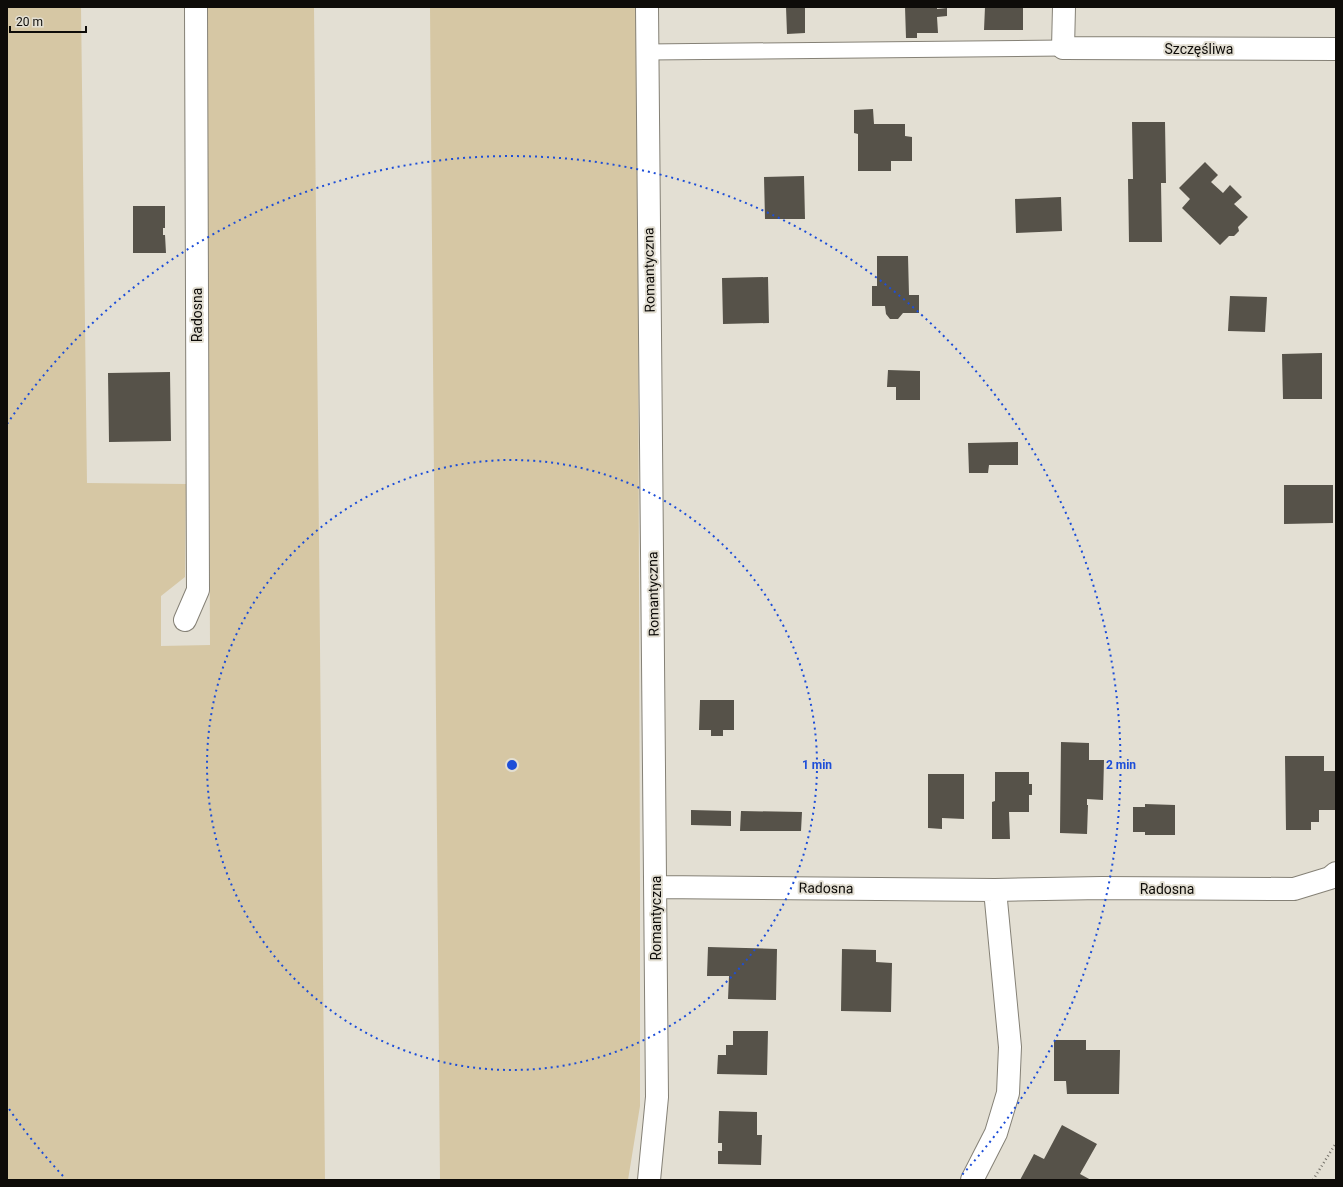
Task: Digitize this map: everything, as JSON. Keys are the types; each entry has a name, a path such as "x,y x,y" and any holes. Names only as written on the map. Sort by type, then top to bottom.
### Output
{"street":[{"name":"Radosna","path":"185,620 198,590 196,7"},
{"name":"Romantyczna","path":"647,7 657,1097 649,1180"},
{"path":"1063,48 1064,7"},
{"name":"Szczęśliwa","path":"1063,48 1336,49"},
{"name":"Radosna","path":"656,887 995,890 1102,888 1294,889 1330,878 1336,873"},
{"path":"972,1180 996,1133 1008,1093 1010,1047 995,890"}],"lane":[{"path":"647,52 1063,48"}],"path":[{"path":"1313,1180 1336,1143"}],"shaded area":[{"path":"7,7 81,7 87,483 186,484 185,577 161,596 161,646 210,645 207,7 314,7 325,1180 7,1180"},
{"path":"430,7 637,7 640,1106 628,1180 440,1180"}],"building":[{"path":"786,7 805,7 805,33 787,34"},
{"path":"905,7 937,7 937,9 947,8 947,16 937,17 938,33 917,33 917,38 906,38"},
{"path":"985,7 1023,7 1023,30 984,30"},
{"path":"873,109 874,124 905,124 905,136 912,137 912,161 891,161 891,171 858,171 858,134 854,133 854,110"},
{"path":"1132,122 1165,122 1166,183 1161,183 1162,242 1129,242 1128,179 1133,179"},
{"path":"1205,162 1218,175 1211,182 1223,193 1230,185 1242,197 1234,204 1248,217 1238,227 1239,231 1234,236 1229,236 1220,245 1182,208 1190,199 1179,188"},
{"path":"804,176 805,219 765,219 764,177"},
{"path":"1061,197 1062,231 1016,233 1015,199"},
{"path":"133,206 165,206 165,228 163,228 163,235 165,235 166,253 133,253"},
{"path":"877,256 908,256 909,295 919,295 919,313 903,313 898,319 890,319 886,314 885,306 872,306 872,286 877,286"},
{"path":"768,277 769,323 723,324 722,278"},
{"path":"1230,296 1267,297 1265,332 1228,331"},
{"path":"1322,353 1322,399 1283,399 1282,354"},
{"path":"888,370 920,371 920,400 896,400 896,387 887,387"},
{"path":"170,372 171,441 109,442 108,373"},
{"path":"1018,442 1018,465 989,465 988,473 969,473 968,443"},
{"path":"1284,485 1333,485 1333,523 1284,524"},
{"path":"700,700 734,700 734,730 723,730 723,736 711,736 711,730 699,730"},
{"path":"1061,742 1089,743 1089,760 1104,760 1103,800 1087,799 1087,834 1060,833"},
{"path":"1285,756 1324,756 1324,771 1336,771 1336,810 1319,810 1319,822 1311,822 1311,830 1286,830"},
{"path":"995,772 1029,772 1029,784 1032,784 1032,795 1029,795 1029,812 1009,812 1010,839 992,839 992,802 995,801"},
{"path":"928,774 964,774 964,819 942,818 942,829 928,828"},
{"path":"1145,804 1175,805 1175,835 1145,835 1145,832 1133,832 1133,807 1145,807"},
{"path":"691,810 731,811 731,826 691,825"},
{"path":"741,811 802,812 801,831 740,831"},
{"path":"708,947 777,949 776,1000 728,999 729,976 707,976"},
{"path":"842,949 876,950 876,962 892,963 891,1012 841,1011"},
{"path":"733,1031 768,1031 767,1075 717,1074 718,1055 726,1055 726,1045 733,1045"},
{"path":"1054,1040 1086,1040 1086,1050 1120,1050 1119,1094 1067,1094 1066,1081 1054,1081"},
{"path":"719,1111 757,1112 757,1135 762,1135 761,1165 718,1164 718,1151 722,1151 722,1143 718,1143"},
{"path":"1062,1125 1097,1144 1080,1174 1091,1180 1020,1180 1034,1154 1044,1159"}]}
